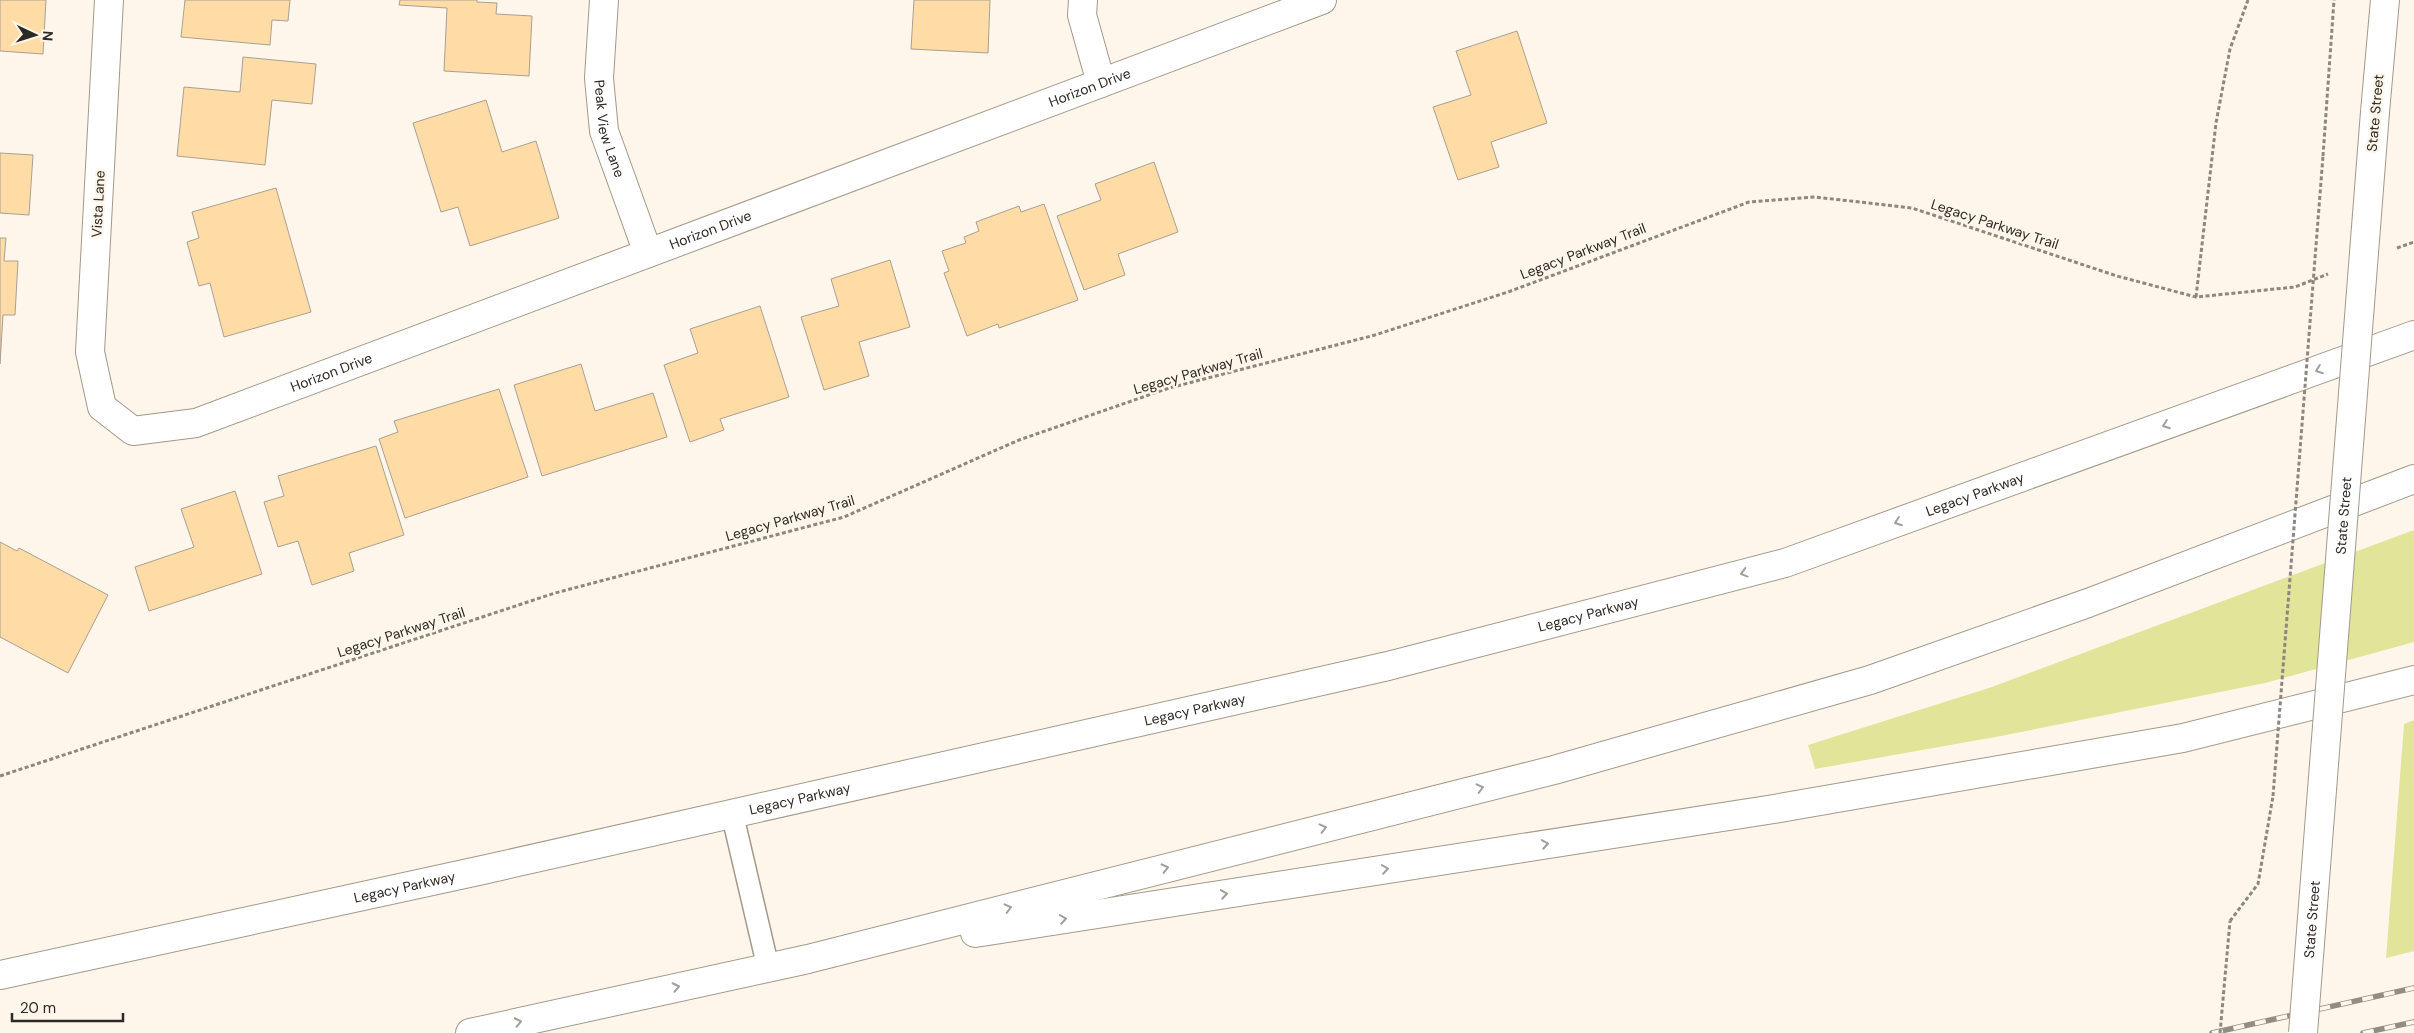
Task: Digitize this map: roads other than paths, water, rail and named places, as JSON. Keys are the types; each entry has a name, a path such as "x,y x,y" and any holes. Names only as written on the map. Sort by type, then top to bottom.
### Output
{"main road":[{"name":"Vista Lane","path":"102,406 90,352 109,0"},
{"name":"Peak View Lane","path":"604,0 599,78 604,131 648,253"},
{"path":"1083,0 1082,14 1101,83"},
{"name":"Horizon Drive","path":"102,406 133,431 196,423 1322,0"},
{"name":"State Street","path":"2303,1033 2385,0"},
{"name":"Legacy Parkway","path":"0,975 478,871 1388,666 1785,562 2364,354 2414,334"},
{"path":"470,1033 808,958 1554,770 1870,680 2088,603 2414,479"},
{"path":"808,958 1774,809 2183,738 2414,680"}],"lane":[{"path":"732,813 768,967"}],"railway":[{"path":"2212,1033 2414,988"},
{"path":"2363,1033 2414,1022"}]}
